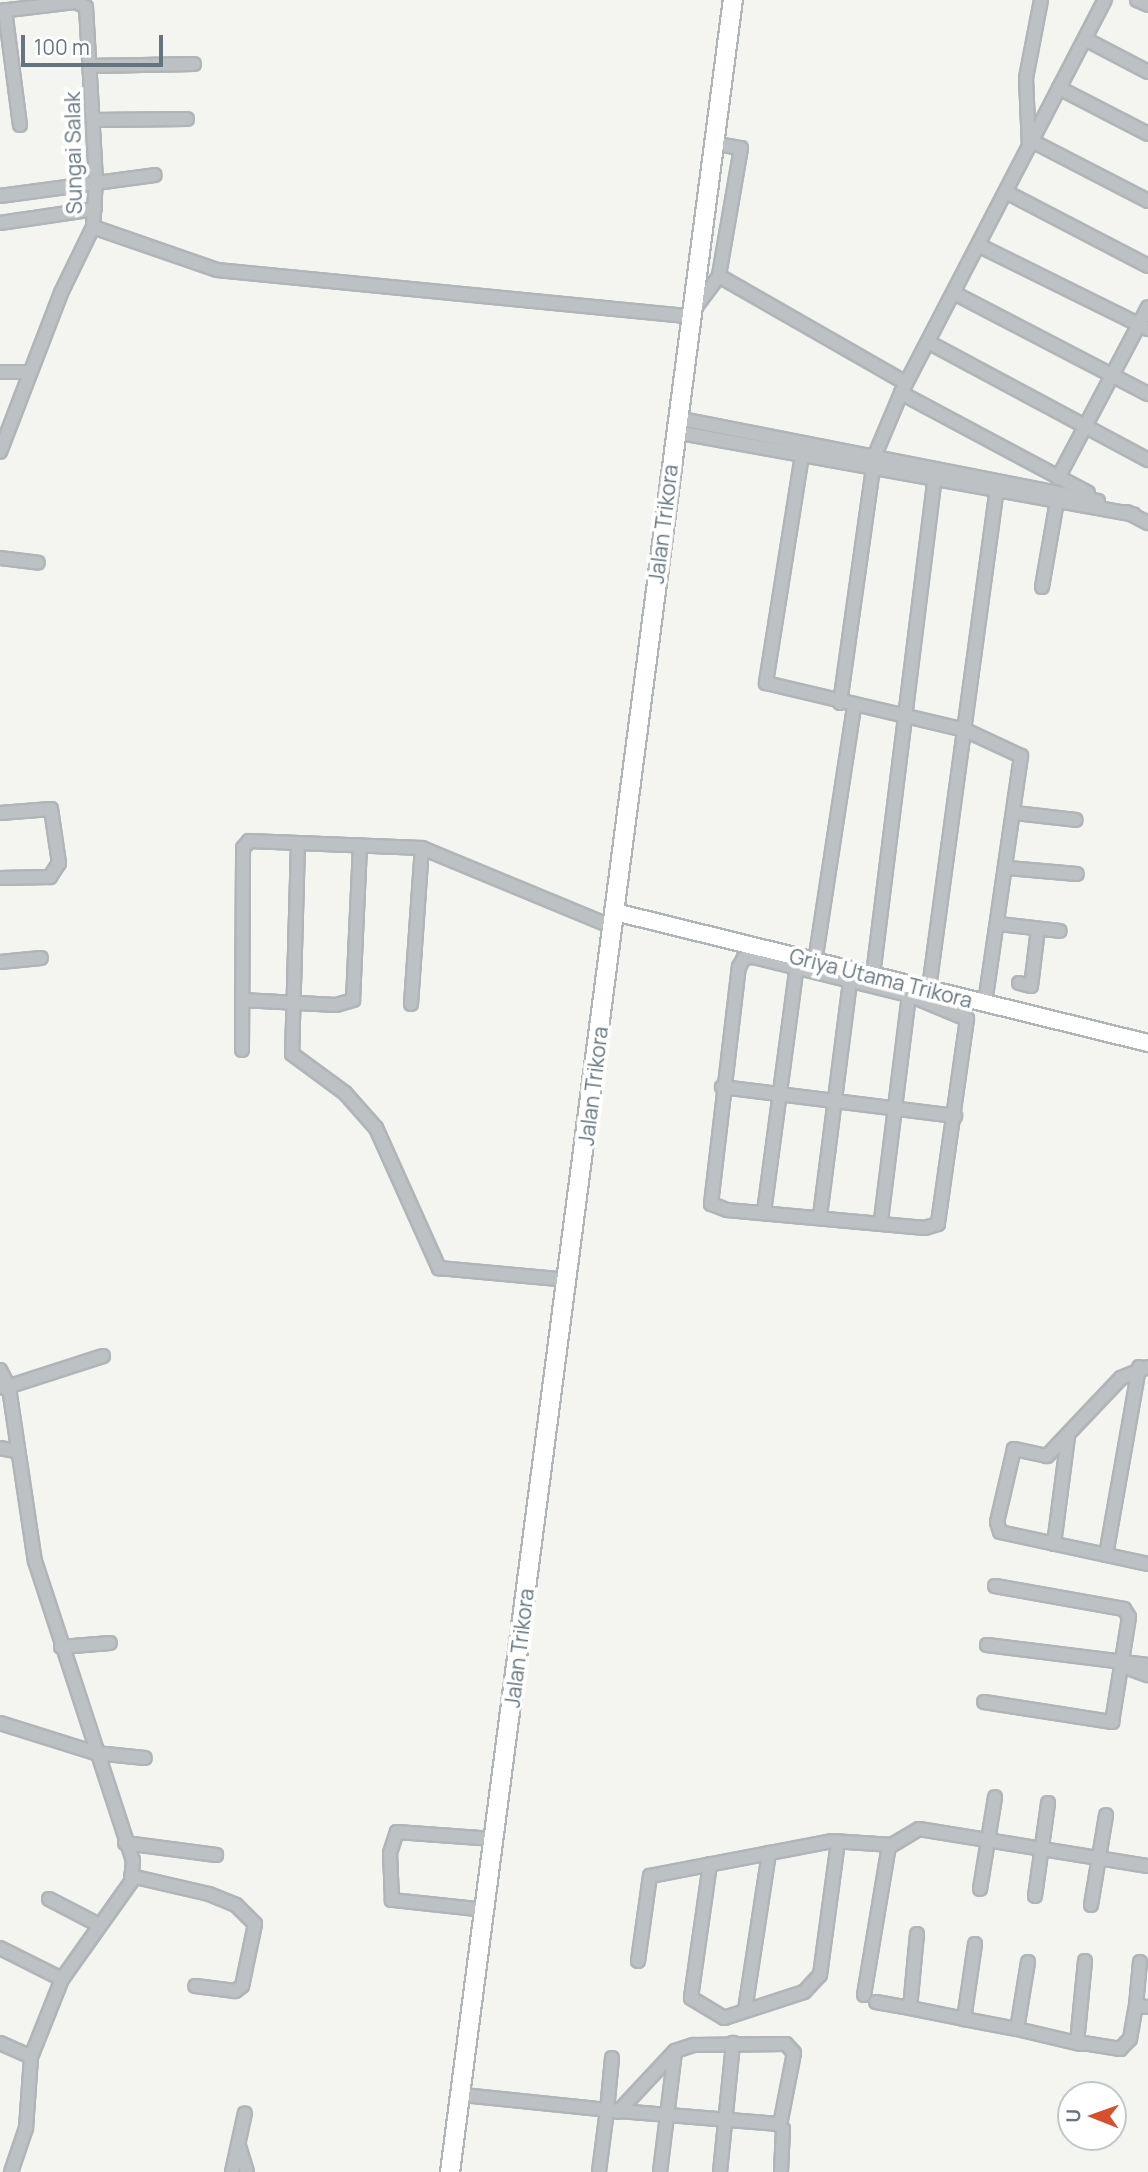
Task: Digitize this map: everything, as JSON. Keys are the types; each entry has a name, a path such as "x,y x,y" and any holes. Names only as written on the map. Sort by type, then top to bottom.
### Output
{"main road":[{"name":"Jalan Trikora","path":"450,2172 463,2095 689,316 733,0"}],"street":[{"path":"1030,144 1026,78 1041,0"},
{"path":"840,704 874,460 904,388 1105,0"},
{"path":"1137,0 1148,5"},
{"name":"Sungai Salak","path":"0,452 28,372 93,228 96,180 87,13 81,1 3,10"},
{"path":"3,10 20,125"},
{"path":"1084,39 1148,72"},
{"path":"90,66 194,64"},
{"path":"1059,88 1148,134"},
{"path":"93,120 187,119"},
{"path":"93,228 217,270 689,316 719,276 741,148 712,143"},
{"path":"1030,144 1148,201"},
{"path":"0,195 96,180 155,175"},
{"path":"1006,192 1148,265"},
{"path":"0,223 95,209"},
{"path":"978,245 1144,327"},
{"path":"719,276 1058,478 1148,523"},
{"path":"954,293 1148,394"},
{"path":"1058,478 1144,327 1148,307"},
{"path":"929,342 1148,460"},
{"path":"0,372 28,372"},
{"path":"676,425 802,454 874,460 1057,501 1134,515"},
{"path":"676,425 1110,504"},
{"path":"802,454 766,684 840,704 965,730 1019,752 1008,868 985,1003"},
{"path":"873,975 935,475"},
{"path":"929,988 997,488"},
{"path":"1042,587 1057,501"},
{"path":"0,558 38,563"},
{"path":"815,962 854,707"},
{"path":"0,813 51,809 59,863 50,877 0,878"},
{"path":"1015,813 1076,820"},
{"path":"242,1050 244,846 260,840 422,848 614,920"},
{"path":"298,843 292,1055 345,1093 376,1128 439,1268 568,1280"},
{"path":"242,1000 336,1004 355,995 360,845"},
{"path":"411,1004 422,848"},
{"path":"1008,868 1077,874"},
{"name":"Griya Utama Trikora","path":"614,920 815,962 851,975 873,975 1148,1043"},
{"path":"999,924 1060,931"},
{"path":"1020,983 1031,986 1038,929"},
{"path":"0,962 41,958"},
{"path":"742,959 851,975 967,1019 938,1224 925,1228 881,1220 717,1208 709,1201 742,959"},
{"path":"764,1212 796,966"},
{"path":"820,1216 851,975"},
{"path":"881,1220 909,995"},
{"path":"723,1087 955,1116"},
{"path":"5,1388 103,1356"},
{"path":"1143,1367 1121,1378 1069,1436 1045,1457 1021,1447 1012,1451 998,1517 1000,1532 1148,1564"},
{"path":"1106,1555 1143,1367"},
{"path":"0,1370 16,1451 27,1531 61,1647 125,1843 131,1876 120,1901 97,1924 62,1979 31,2057 26,2127 11,2172"},
{"path":"1054,1544 1069,1436"},
{"path":"0,1448 16,1451"},
{"path":"984,1702 1106,1724 1113,1719 1129,1617 1124,1609 995,1586"},
{"path":"61,1647 110,1643"},
{"path":"987,1645 1123,1666 1148,1675"},
{"path":"1123,1666 1148,1665"},
{"path":"0,1723 96,1754 145,1758"},
{"path":"980,1889 995,1797"},
{"path":"1035,1896 1048,1804"},
{"path":"1091,1905 1107,1815"},
{"path":"638,1961 650,1876 769,1853 838,1841 890,1845 919,1829 1148,1866"},
{"path":"486,1910 391,1900 390,1853 397,1832 494,1839"},
{"path":"710,1864 691,1998 724,2018 804,1992 820,1975 838,1841"},
{"path":"125,1843 216,1855"},
{"path":"864,1995 890,1845"},
{"path":"745,2010 769,1853"},
{"path":"131,1876 209,1894 236,1905 255,1924 242,1986 235,1991 195,1986"},
{"path":"49,1899 97,1924"},
{"path":"910,2008 917,1934"},
{"path":"964,2019 975,1944"},
{"path":"0,1948 62,1979"},
{"path":"1081,2044 1075,2038 1085,1961"},
{"path":"1017,2029 1028,1962"},
{"path":"877,2002 1115,2050 1126,2046 1142,2007 1140,1962"},
{"path":"0,2043 31,2057"},
{"path":"612,2111 675,2051 733,2043 792,2046 780,2125 781,2172"},
{"path":"720,2172 733,2043"},
{"path":"660,2172 675,2051"},
{"path":"599,2172 612,2111 612,2058"},
{"path":"463,2095 667,2117 780,2125"},
{"path":"232,2172 245,2113"},
{"path":"238,2146 247,2172"}]}
